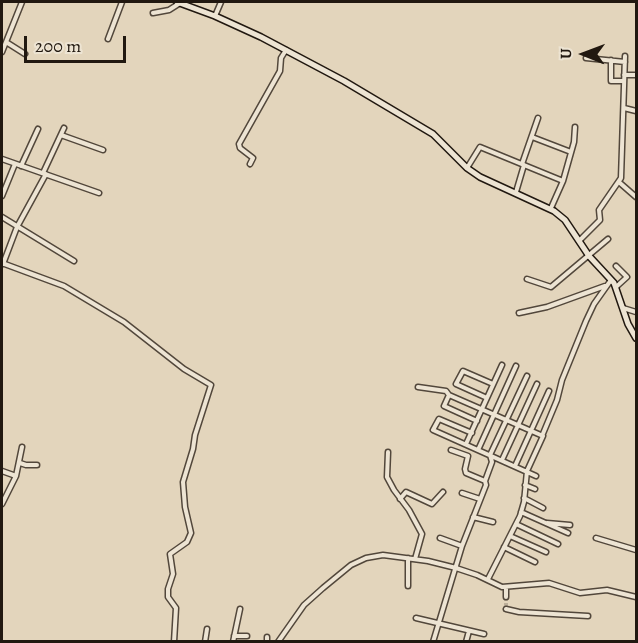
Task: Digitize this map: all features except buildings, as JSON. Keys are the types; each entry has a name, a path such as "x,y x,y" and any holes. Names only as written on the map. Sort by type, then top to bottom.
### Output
{"main road":[{"path":"179,2 215,16 286,50 358,89 428,130 467,168 489,182 551,208 565,220 589,256 612,280 628,324 636,338"}],"street":[{"path":"2,52 22,2"},
{"path":"108,39 122,2"},
{"path":"153,13 168,10 179,2"},
{"path":"215,16 221,2"},
{"path":"6,42 25,54"},
{"path":"250,164 253,158 240,148 239,144 280,71 281,58 286,50"},
{"path":"579,241 600,220 599,210 620,183 625,56"},
{"path":"586,58 625,62"},
{"path":"611,60 611,81 636,75"},
{"path":"624,108 636,111"},
{"path":"516,192 538,118"},
{"path":"551,208 563,181 575,127"},
{"path":"64,128 2,263 64,286 124,322 184,369 211,385 183,482 185,507 191,533 187,542 170,554 173,574 168,597 176,608 174,642"},
{"path":"21,166 38,129"},
{"path":"61,135 103,150"},
{"path":"532,137 571,152"},
{"path":"467,168 480,147 563,181"},
{"path":"2,159 99,193"},
{"path":"2,196 15,164"},
{"path":"620,183 636,197"},
{"path":"2,217 74,261"},
{"path":"527,279 551,287 608,239"},
{"path":"616,266 627,278 616,287"},
{"path":"488,579 521,512 527,471 586,321 606,286 612,280"},
{"path":"519,313 547,307 606,286"},
{"path":"622,308 636,312"},
{"path":"466,444 502,364"},
{"path":"478,450 516,366"},
{"path":"487,398 456,384 463,371 493,384"},
{"path":"432,642 462,546 486,485 485,481 492,462 490,455 527,376"},
{"path":"502,460 537,384"},
{"path":"418,387 446,392 542,436"},
{"path":"515,466 549,391"},
{"path":"449,395 444,406 477,421"},
{"path":"472,433 439,419 433,430 536,476"},
{"path":"2,504 16,476 22,447"},
{"path":"451,450 468,456 465,470 467,474 485,481"},
{"path":"388,452 387,477 422,534 415,559"},
{"path":"20,463 37,465"},
{"path":"2,471 16,476"},
{"path":"525,485 535,489"},
{"path":"400,499 406,492 432,504 443,492"},
{"path":"462,493 480,499"},
{"path":"524,498 543,508"},
{"path":"521,512 568,533"},
{"path":"473,517 493,522"},
{"path":"544,522 570,525"},
{"path":"516,524 558,544"},
{"path":"510,536 546,552"},
{"path":"440,538 462,546"},
{"path":"596,538 636,550"},
{"path":"504,548 535,562"},
{"path":"278,642 303,605 351,565 366,558 383,555 456,568 488,579 499,586 549,583 580,593 612,590 636,597"},
{"path":"408,558 408,586"},
{"path":"506,587 506,597"},
{"path":"233,642 240,609"},
{"path":"506,609 519,612 588,616"},
{"path":"417,618 484,634"},
{"path":"205,642 207,629"},
{"path":"466,642 469,631"},
{"path":"234,636 247,636"}],"tunnel":[{"path":"506,597 506,609"}]}
